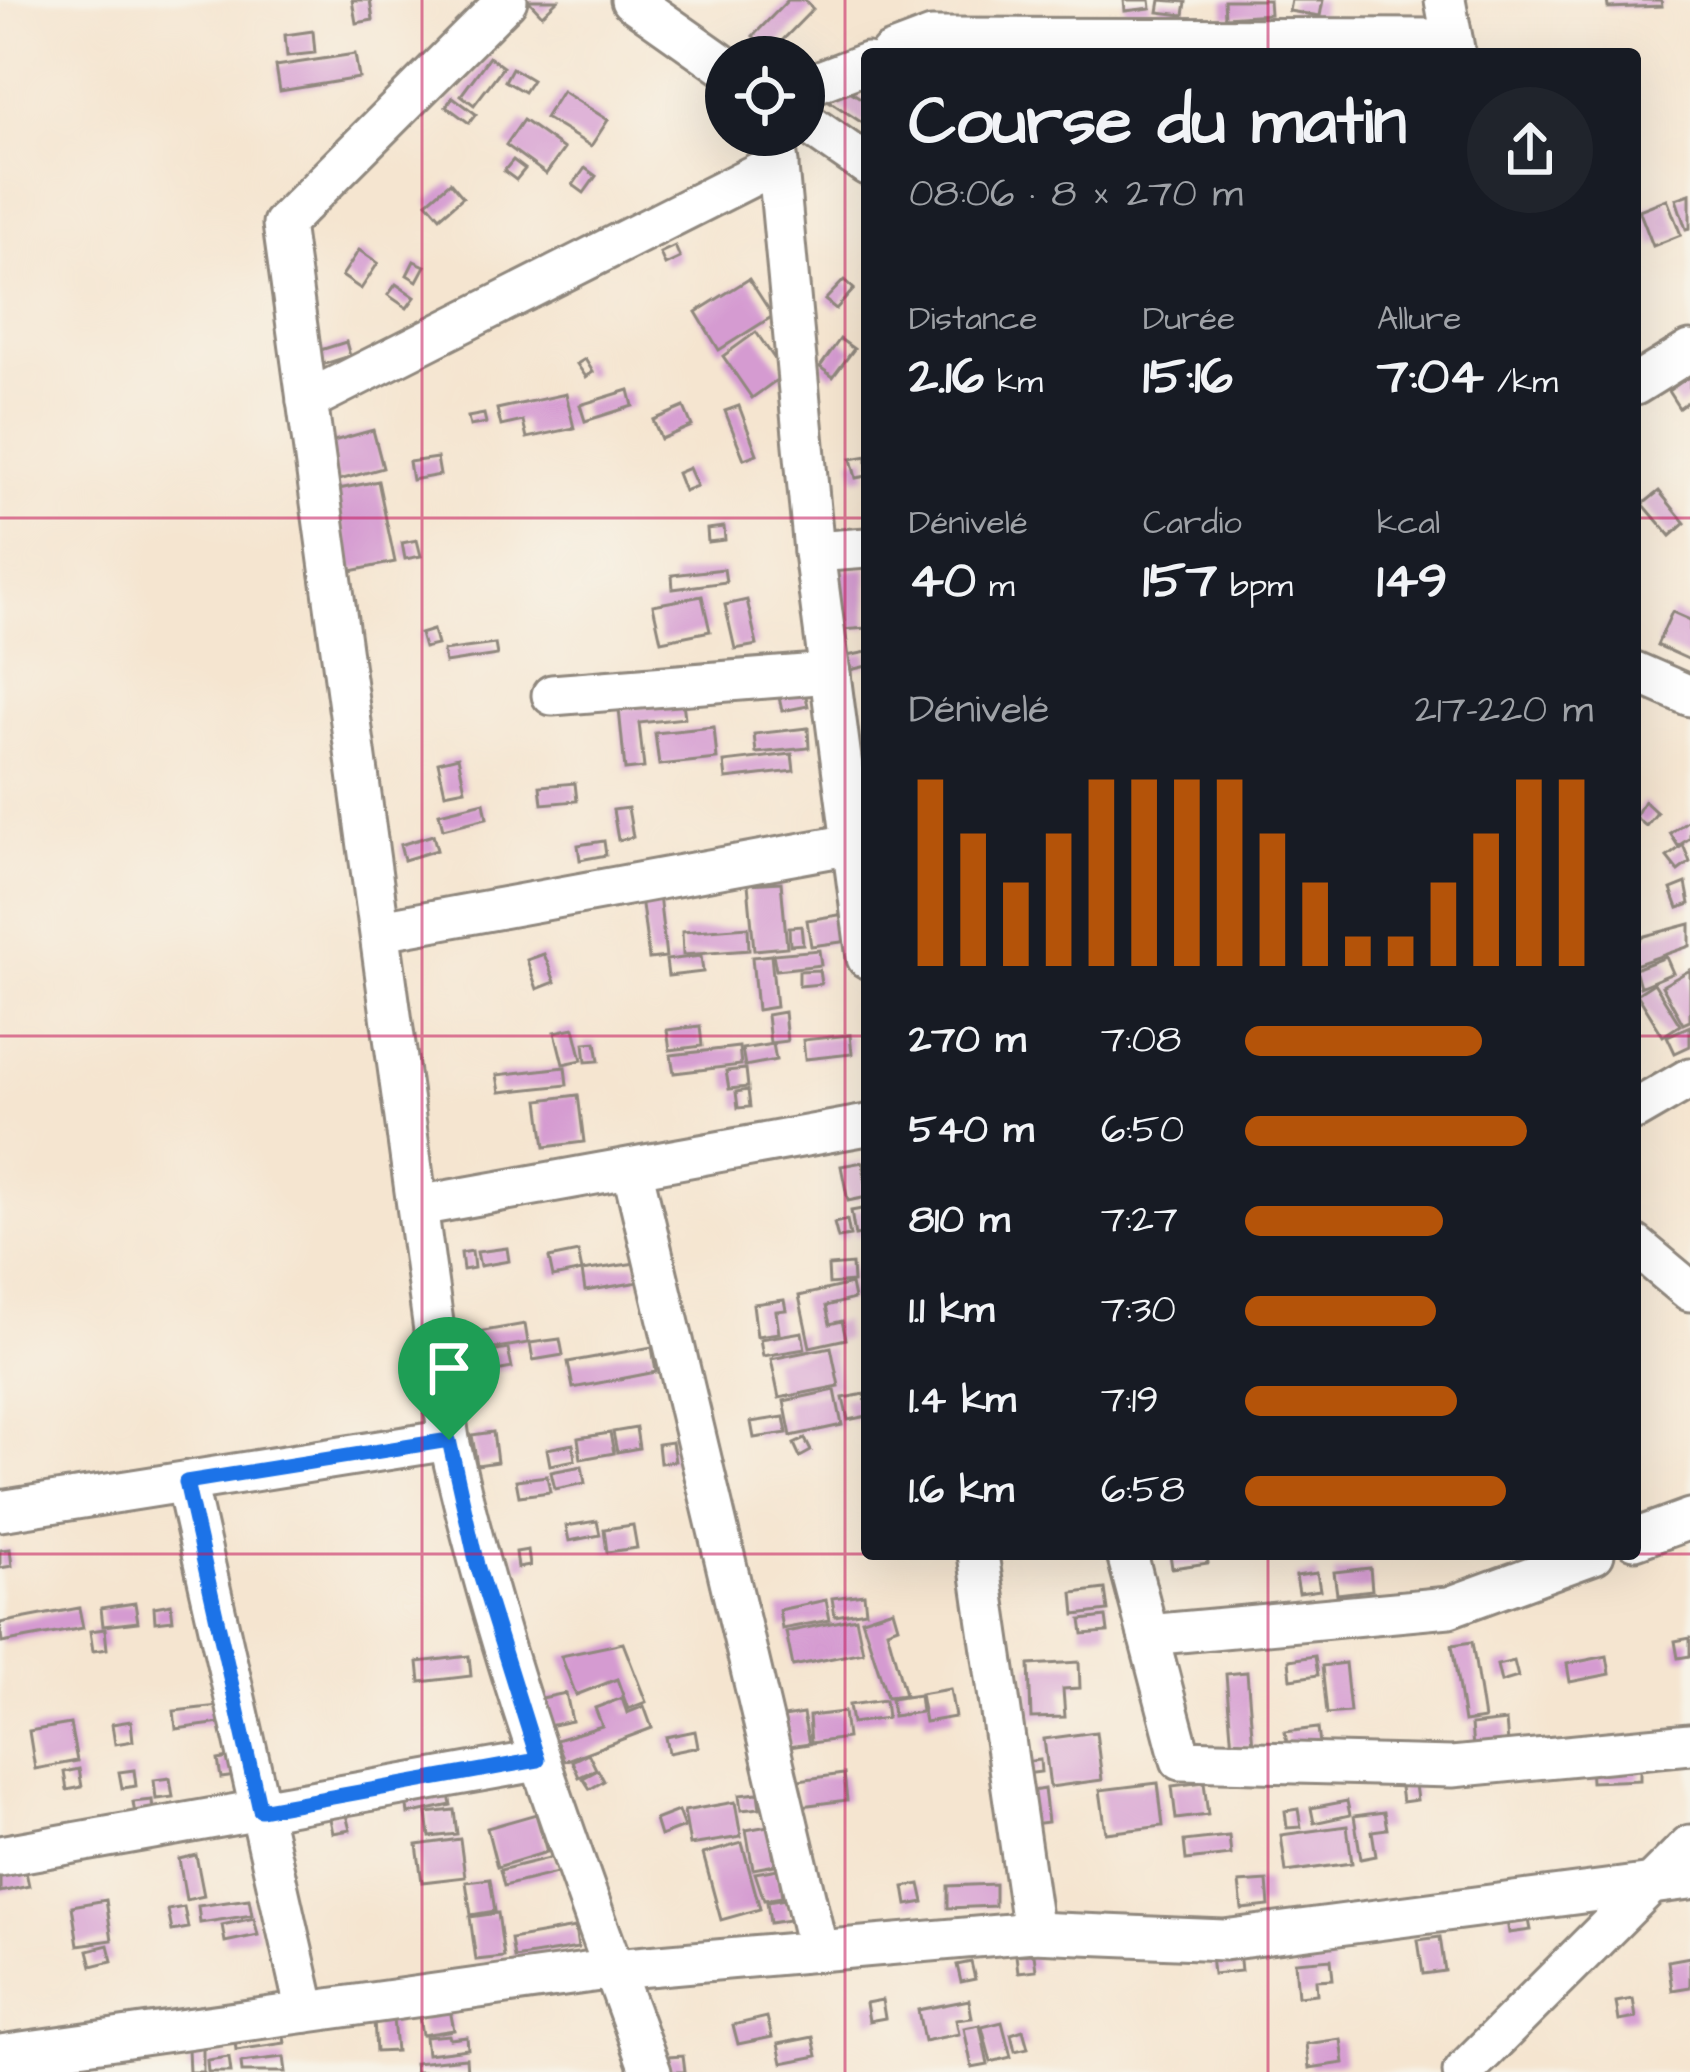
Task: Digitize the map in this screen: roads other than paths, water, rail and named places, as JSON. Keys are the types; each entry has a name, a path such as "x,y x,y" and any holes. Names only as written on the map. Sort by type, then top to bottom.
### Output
{"street":[{"path":"507,0 283,224 449,1440 477,1565 538,1760 651,2072"},
{"path":"631,0 705,52"},
{"path":"906,48 932,38 1067,46 1451,31"},
{"path":"825,79 861,65"},
{"path":"825,136 861,161"},
{"path":"308,400 764,156"},
{"path":"778,156 814,552 830,673 855,771 852,844 861,894"},
{"path":"1641,381 1690,351"},
{"path":"814,552 861,548"},
{"path":"552,694 830,673"},
{"path":"1641,675 1690,696"},
{"path":"381,930 852,844"},
{"path":"1641,1107 1690,1078"},
{"path":"418,1206 861,1126"},
{"path":"632,1168 818,1951"},
{"path":"1641,1255 1690,1291"},
{"path":"0,1511 449,1440"},
{"path":"186,1482 306,2012"},
{"path":"1641,1537 1690,1519"},
{"path":"979,1560 1033,1932"},
{"path":"1129,1560 1180,1760 1452,1767 1690,1744"},
{"path":"1148,1634 1449,1607 1578,1560"},
{"path":"0,1856 538,1760"},
{"path":"1462,2072 1672,1881 1690,1845"},
{"path":"0,2055 614,1969 1033,1932 1224,1940 1672,1881"}]}
